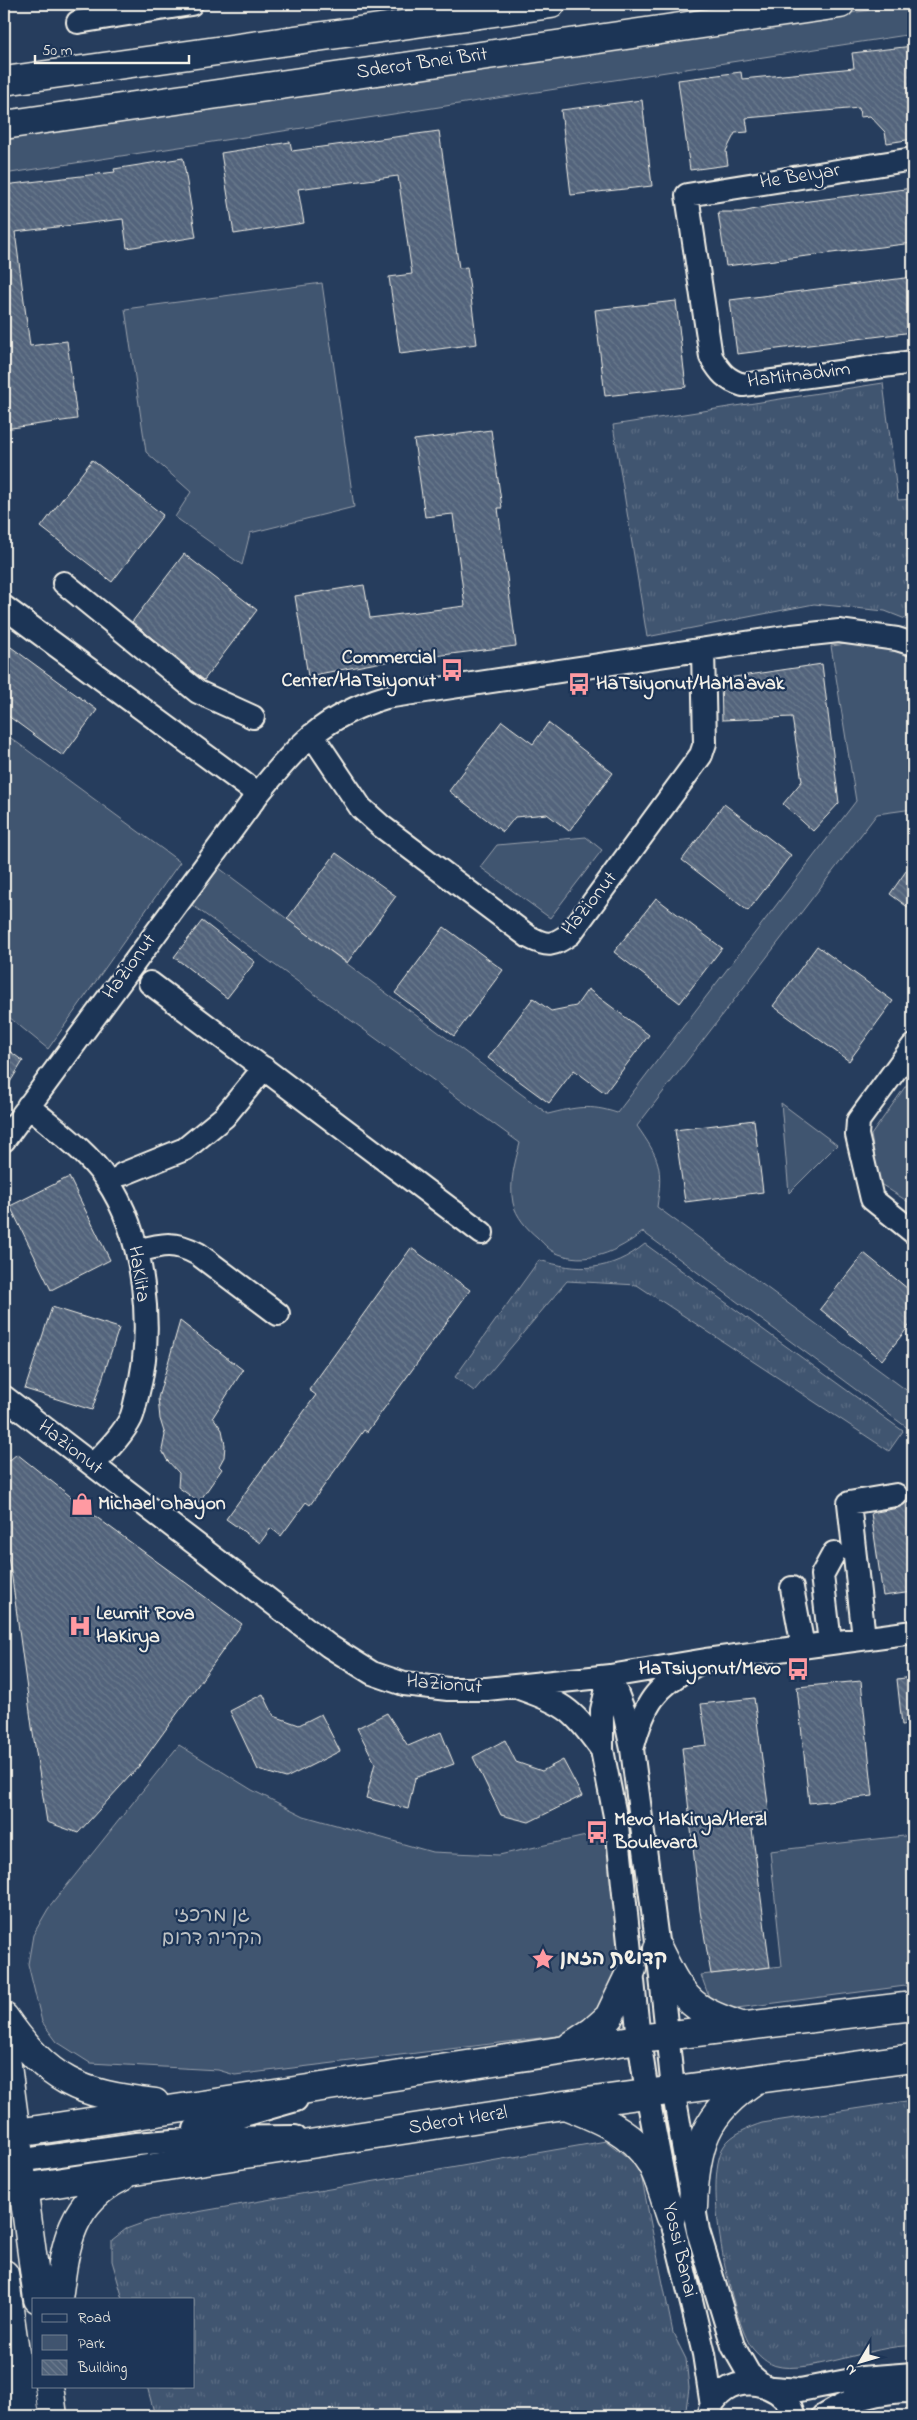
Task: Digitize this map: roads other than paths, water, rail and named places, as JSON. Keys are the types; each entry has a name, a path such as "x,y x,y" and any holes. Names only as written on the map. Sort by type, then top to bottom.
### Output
{"main road":[{"name":"Sderot Bnei Brit","path":"4,81 551,4"},
{"name":"Sderot Bnei Brit","path":"4,125 840,4"},
{"path":"658,1949 670,1973 697,2007 720,2019 742,2026"},
{"path":"566,2050 592,2032 609,2017 632,1969"},
{"path":"11,2134 639,2039 913,2006"},
{"path":"4,2017 30,2051 48,2068 83,2090 124,2100 189,2108"},
{"path":"4,2043 14,2190 38,2298"},
{"name":"Sderot Herzl","path":"14,2190 564,2105 913,2058"},
{"path":"682,2212 694,2180 698,2158 711,2121 738,2091 759,2078"},
{"path":"564,2105 604,2120 623,2132 639,2146 682,2212"},
{"path":"58,2298 67,2242 78,2215 100,2190 112,2181 132,2172"},
{"path":"4,2284 24,2416"},
{"path":"49,2388 53,2416"}],"street":[{"path":"78,22 191,4"},
{"name":"He BeIyar","path":"687,195 913,159"},
{"name":"HaMitnadvim","path":"687,195 712,357 720,372 731,381 743,385 913,362"},
{"path":"64,583 198,692 253,717"},
{"path":"4,607 258,794"},
{"name":"HaZionut","path":"4,1140 258,794 294,750 330,720 346,711 386,696 839,631 897,639 913,644"},
{"name":"HaZionut","path":"312,735 361,808 381,826 529,937 542,944 554,945 570,934 701,755 705,743 703,650"},
{"path":"150,983 482,1233"},
{"path":"913,1046 858,1121 857,1135 872,1198 913,1232"},
{"path":"123,1174 185,1149 224,1117 264,1068"},
{"name":"HaKlita","path":"28,1106 72,1143 106,1180 124,1215 137,1251 144,1293 145,1343 142,1379 131,1417 122,1432 93,1465"},
{"path":"137,1251 160,1245 174,1244 185,1247 198,1254 278,1314"},
{"name":"HaZionut","path":"4,1397 329,1646 372,1672 404,1684 448,1689 487,1689 610,1676 706,1660 913,1632"},
{"path":"864,1638 849,1503 896,1494"},
{"path":"830,1642 822,1575 834,1553"},
{"path":"792,1588 803,1647"},
{"path":"632,1749 639,1724 652,1698 676,1675 706,1660"},
{"path":"610,1676 624,1712 632,1749 658,1949 668,2035 660,2091"},
{"path":"610,1676 602,1710 602,1750 617,1826 639,2039 660,2091"},
{"path":"514,1686 564,1706 579,1718 602,1750"},
{"path":"136,2144 240,2118 347,2083"},
{"name":"Yossi Banai","path":"660,2091 682,2212 704,2354 710,2411"},
{"path":"12,2162 136,2144 210,2138 351,2138"},
{"name":"Yossi Banai","path":"682,2212 707,2263 733,2346 749,2374 789,2403 794,2416"},
{"path":"710,2411 724,2392 736,2385 750,2383 800,2390 862,2378 913,2374"},
{"path":"823,2416 846,2403 872,2394 913,2391"}],"place":[{"name":"Commercial Center/HaTsiyonut","path":"452,670"},
{"name":"HaTsiyonut/HaMa'avak","path":"579,684"},
{"name":"Michael Ohayon","path":"82,1504"},
{"name":"Leumit Rova HaKirya","path":"80,1626"},
{"name":"HaTsiyonut/Mevo","path":"798,1669"},
{"name":"Mevo HaKirya/Herzl Boulevard","path":"597,1832"},
{"name":"קדושת הזמן","path":"543,1959"}],"park label":[{"name":"גן מרכזי הקריה דרום","path":"212,1928"}]}
